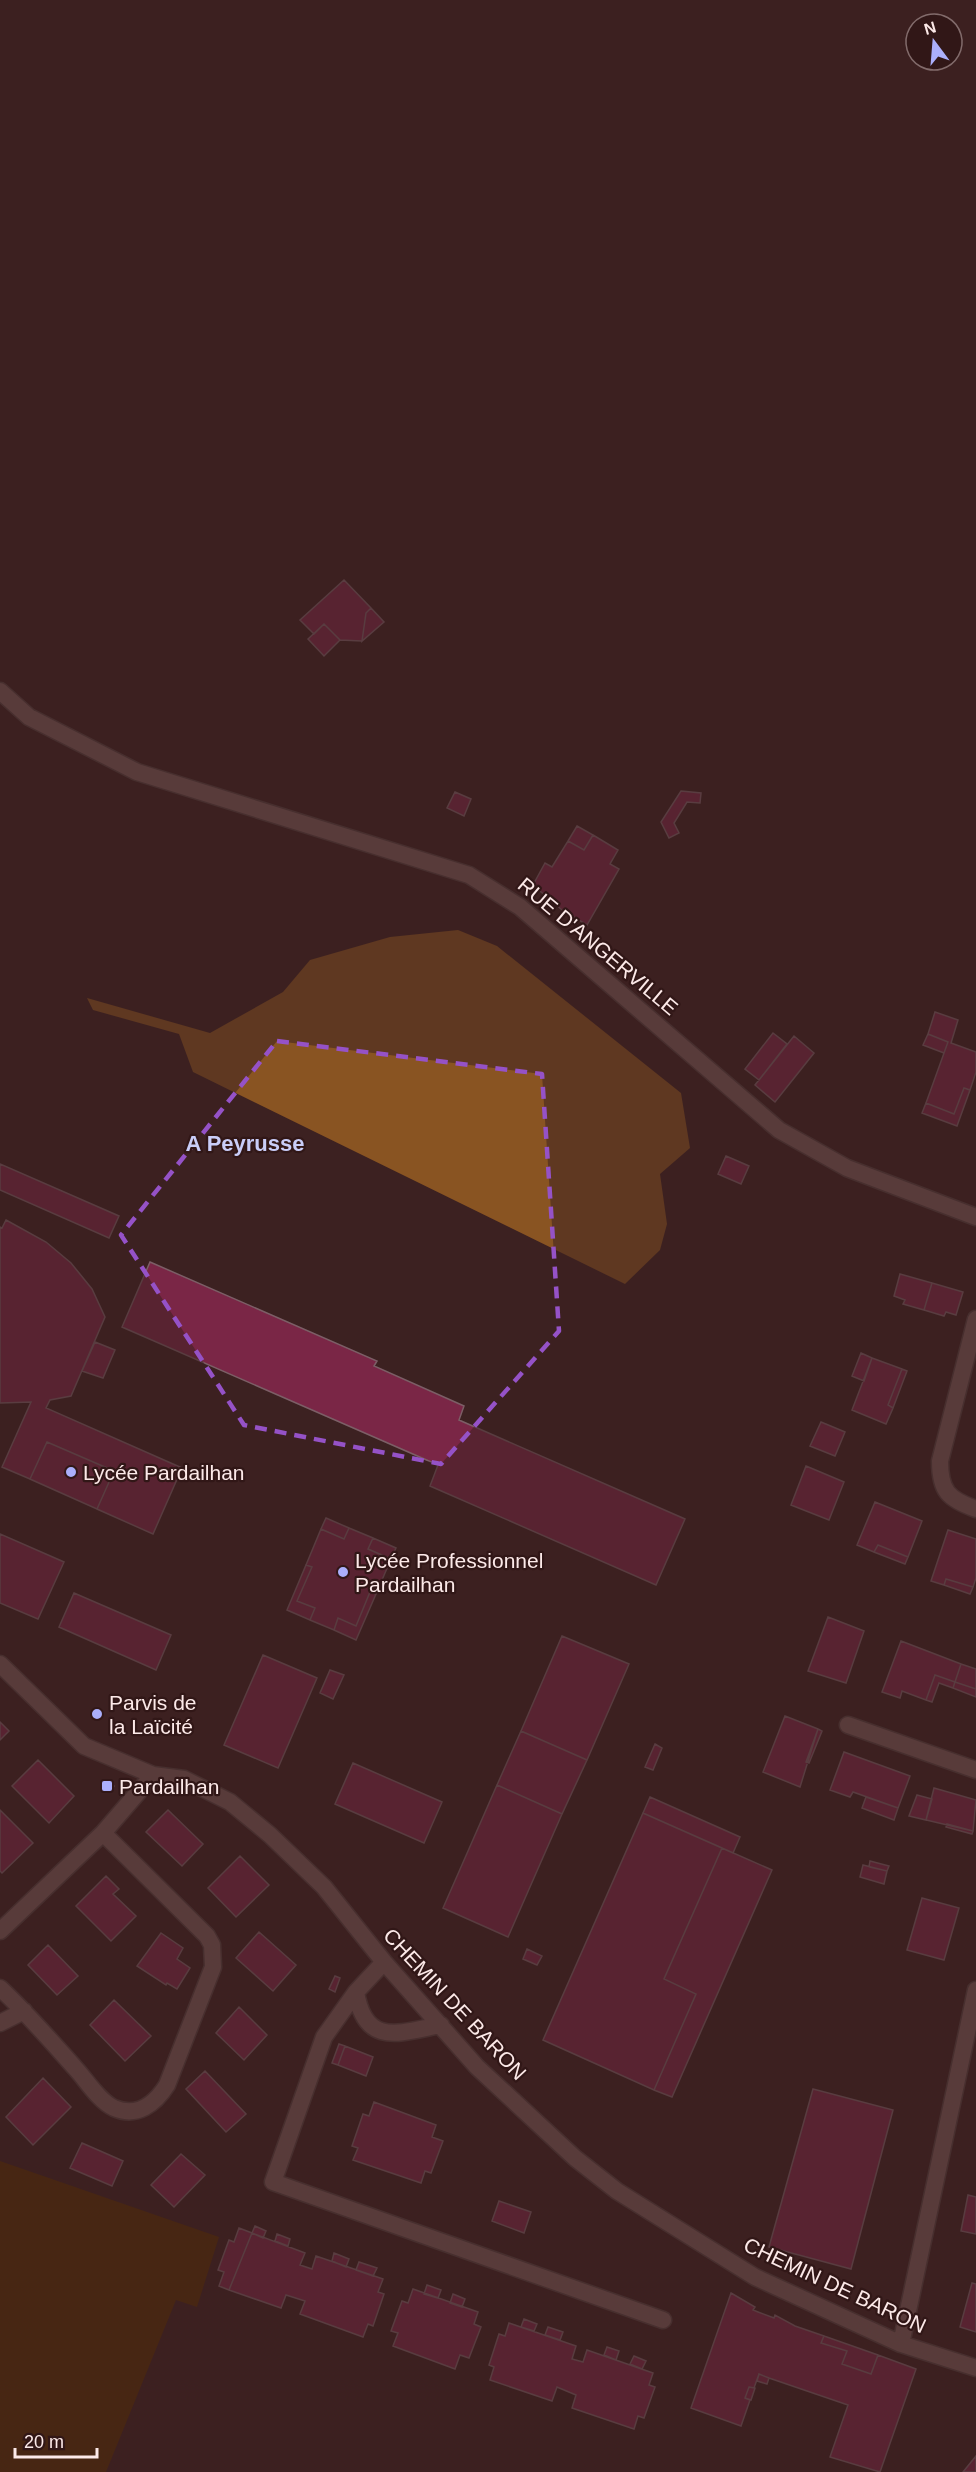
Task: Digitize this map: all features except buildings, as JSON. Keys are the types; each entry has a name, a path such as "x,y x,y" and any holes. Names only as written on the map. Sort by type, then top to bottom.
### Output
{"street":[{"name":"RUE D'ANGERVILLE","path":"0,691 29,717 137,772 469,875 520,907 779,1130 847,1168 976,1217"},
{"path":"976,1319 940,1461 940,1477 947,1493 955,1502 976,1509"},
{"name":"CHEMIN DE BARON","path":"0,1664 84,1746 153,1775 184,1779 230,1802 270,1835 324,1887 384,1962 477,2067 575,2158 617,2191 755,2277 901,2344 976,2368"},
{"path":"848,1725 976,1770"},
{"path":"0,1931 102,1833 153,1775"},
{"path":"0,1988 113,2108 126,2111 144,2109 157,2101 167,2085 213,1967 212,1945 207,1936 102,1833"},
{"path":"384,1962 356,1992 324,2037 273,2182 663,2320"},
{"path":"901,2344 976,1990"},
{"path":"356,1992 359,2012 369,2025 383,2032 399,2033 441,2025"},
{"path":"0,2023 24,2011"}],"highlighted area":[{"path":"277,1041 542,1074 559,1331 441,1464 244,1425 121,1235"}],"shaded area":[{"path":"458,930 497,946 681,1093 690,1148 660,1174 667,1224 660,1250 625,1284 193,1072 179,1034 93,1010 87,998 210,1033 283,992 310,960 390,937"},
{"path":"0,2161 219,2237 197,2307 176,2300 106,2472 0,2472"}],"place":[{"name":"Lycée Pardailhan","path":"71,1472"},
{"name":"Lycée Professionnel Pardailhan","path":"343,1572"},
{"name":"Parvis de la Laïcité","path":"97,1714"},
{"name":"Pardailhan","path":"107,1786"}],"district":[{"name":"A Peyrusse","path":"245,1143"}]}
